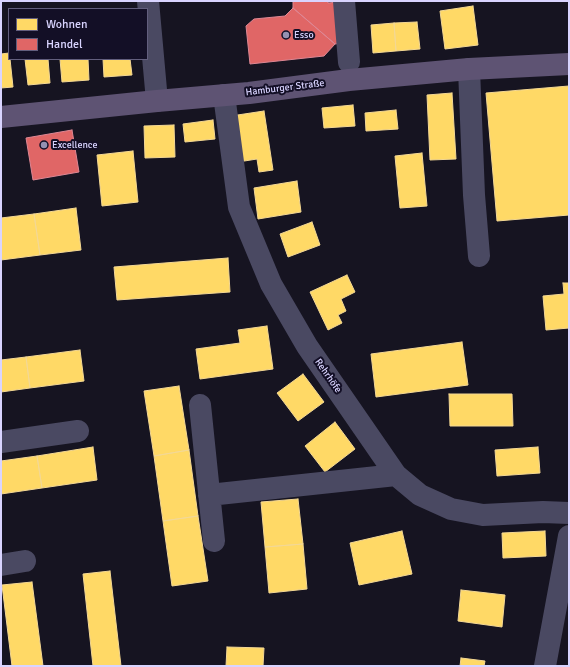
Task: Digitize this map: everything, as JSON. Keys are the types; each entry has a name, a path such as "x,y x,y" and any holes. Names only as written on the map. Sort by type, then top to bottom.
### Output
{"main road":[{"name":"Hamburger Straße","path":"1,117 249,93 349,80 469,69 569,64"}],"street":[{"path":"148,1 157,101"},
{"path":"344,1 349,62"},
{"path":"469,69 474,195 479,256"},
{"name":"Rehrhöfe","path":"224,95 239,207 271,284 307,346 396,475 420,495 451,509 483,515 543,512 569,513"},
{"path":"200,405 214,541"},
{"path":"1,442 78,431"},
{"path":"209,495 396,475"},
{"path":"545,666 569,536"},
{"path":"1,565 25,562"}],"building: Wohnen":[{"path":"473,6 478,45 445,49 440,11"},
{"path":"417,22 420,49 396,51 394,23"},
{"path":"394,23 396,51 373,53 371,25"},
{"path":"8,53 13,87 1,88 1,54"},
{"path":"25,60 48,60 50,83 28,85"},
{"path":"60,60 88,60 89,80 62,82"},
{"path":"103,60 130,60 132,75 104,77"},
{"path":"569,86 569,215 497,221 486,93"},
{"path":"452,93 456,159 430,160 427,95"},
{"path":"353,105 355,126 324,128 322,108"},
{"path":"396,110 398,129 366,131 365,113"},
{"path":"264,111 273,170 259,172 257,159 238,162 231,116"},
{"path":"213,120 215,139 185,142 183,124"},
{"path":"174,125 175,157 145,158 144,126"},
{"path":"133,151 138,202 102,206 97,155"},
{"path":"422,153 427,206 400,208 395,156"},
{"path":"297,181 301,212 258,219 254,188"},
{"path":"76,208 81,250 40,255 34,214"},
{"path":"34,214 40,255 1,260 1,218"},
{"path":"312,222 320,245 288,257 280,234"},
{"path":"228,258 230,292 117,300 114,267"},
{"path":"347,275 355,292 341,299 346,311 338,315 342,323 328,330 310,292"},
{"path":"563,283 569,283 569,328 546,330 543,296 564,294"},
{"path":"267,326 273,369 200,379 196,349 240,343 238,330"},
{"path":"462,342 468,385 376,397 371,354"},
{"path":"80,350 84,381 30,388 26,357"},
{"path":"26,357 30,388 1,392 1,360"},
{"path":"303,374 324,402 298,421 277,393"},
{"path":"179,386 189,450 154,456 144,391"},
{"path":"449,394 512,394 513,426 450,426"},
{"path":"335,422 355,449 325,472 305,446"},
{"path":"93,447 97,480 42,488 37,456"},
{"path":"538,447 540,473 497,476 495,450"},
{"path":"189,450 198,516 163,521 154,456"},
{"path":"37,456 42,488 1,494 1,461"},
{"path":"298,499 303,544 265,547 261,502"},
{"path":"198,516 208,581 172,586 163,521"},
{"path":"402,531 412,574 359,585 350,543"},
{"path":"545,531 546,556 503,558 502,533"},
{"path":"303,544 307,589 269,593 265,547"},
{"path":"110,571 121,666 93,666 83,574"},
{"path":"32,582 43,666 12,666 2,585"},
{"path":"461,590 505,595 502,627 458,621"},
{"path":"227,647 264,648 263,666 226,666"},
{"path":"461,658 485,661 484,666 460,666"}],"building: Handel":[{"path":"293,1 328,1 328,3 339,2 342,43 335,44 293,8"},
{"name":"Esso","path":"293,8 335,44 324,56 250,64 246,26 254,19 285,16"},
{"path":"72,130 79,172 33,180 26,138"}],"place":[{"name":"Esso","path":"286,35"},
{"name":"Excellence","path":"44,145"}]}
